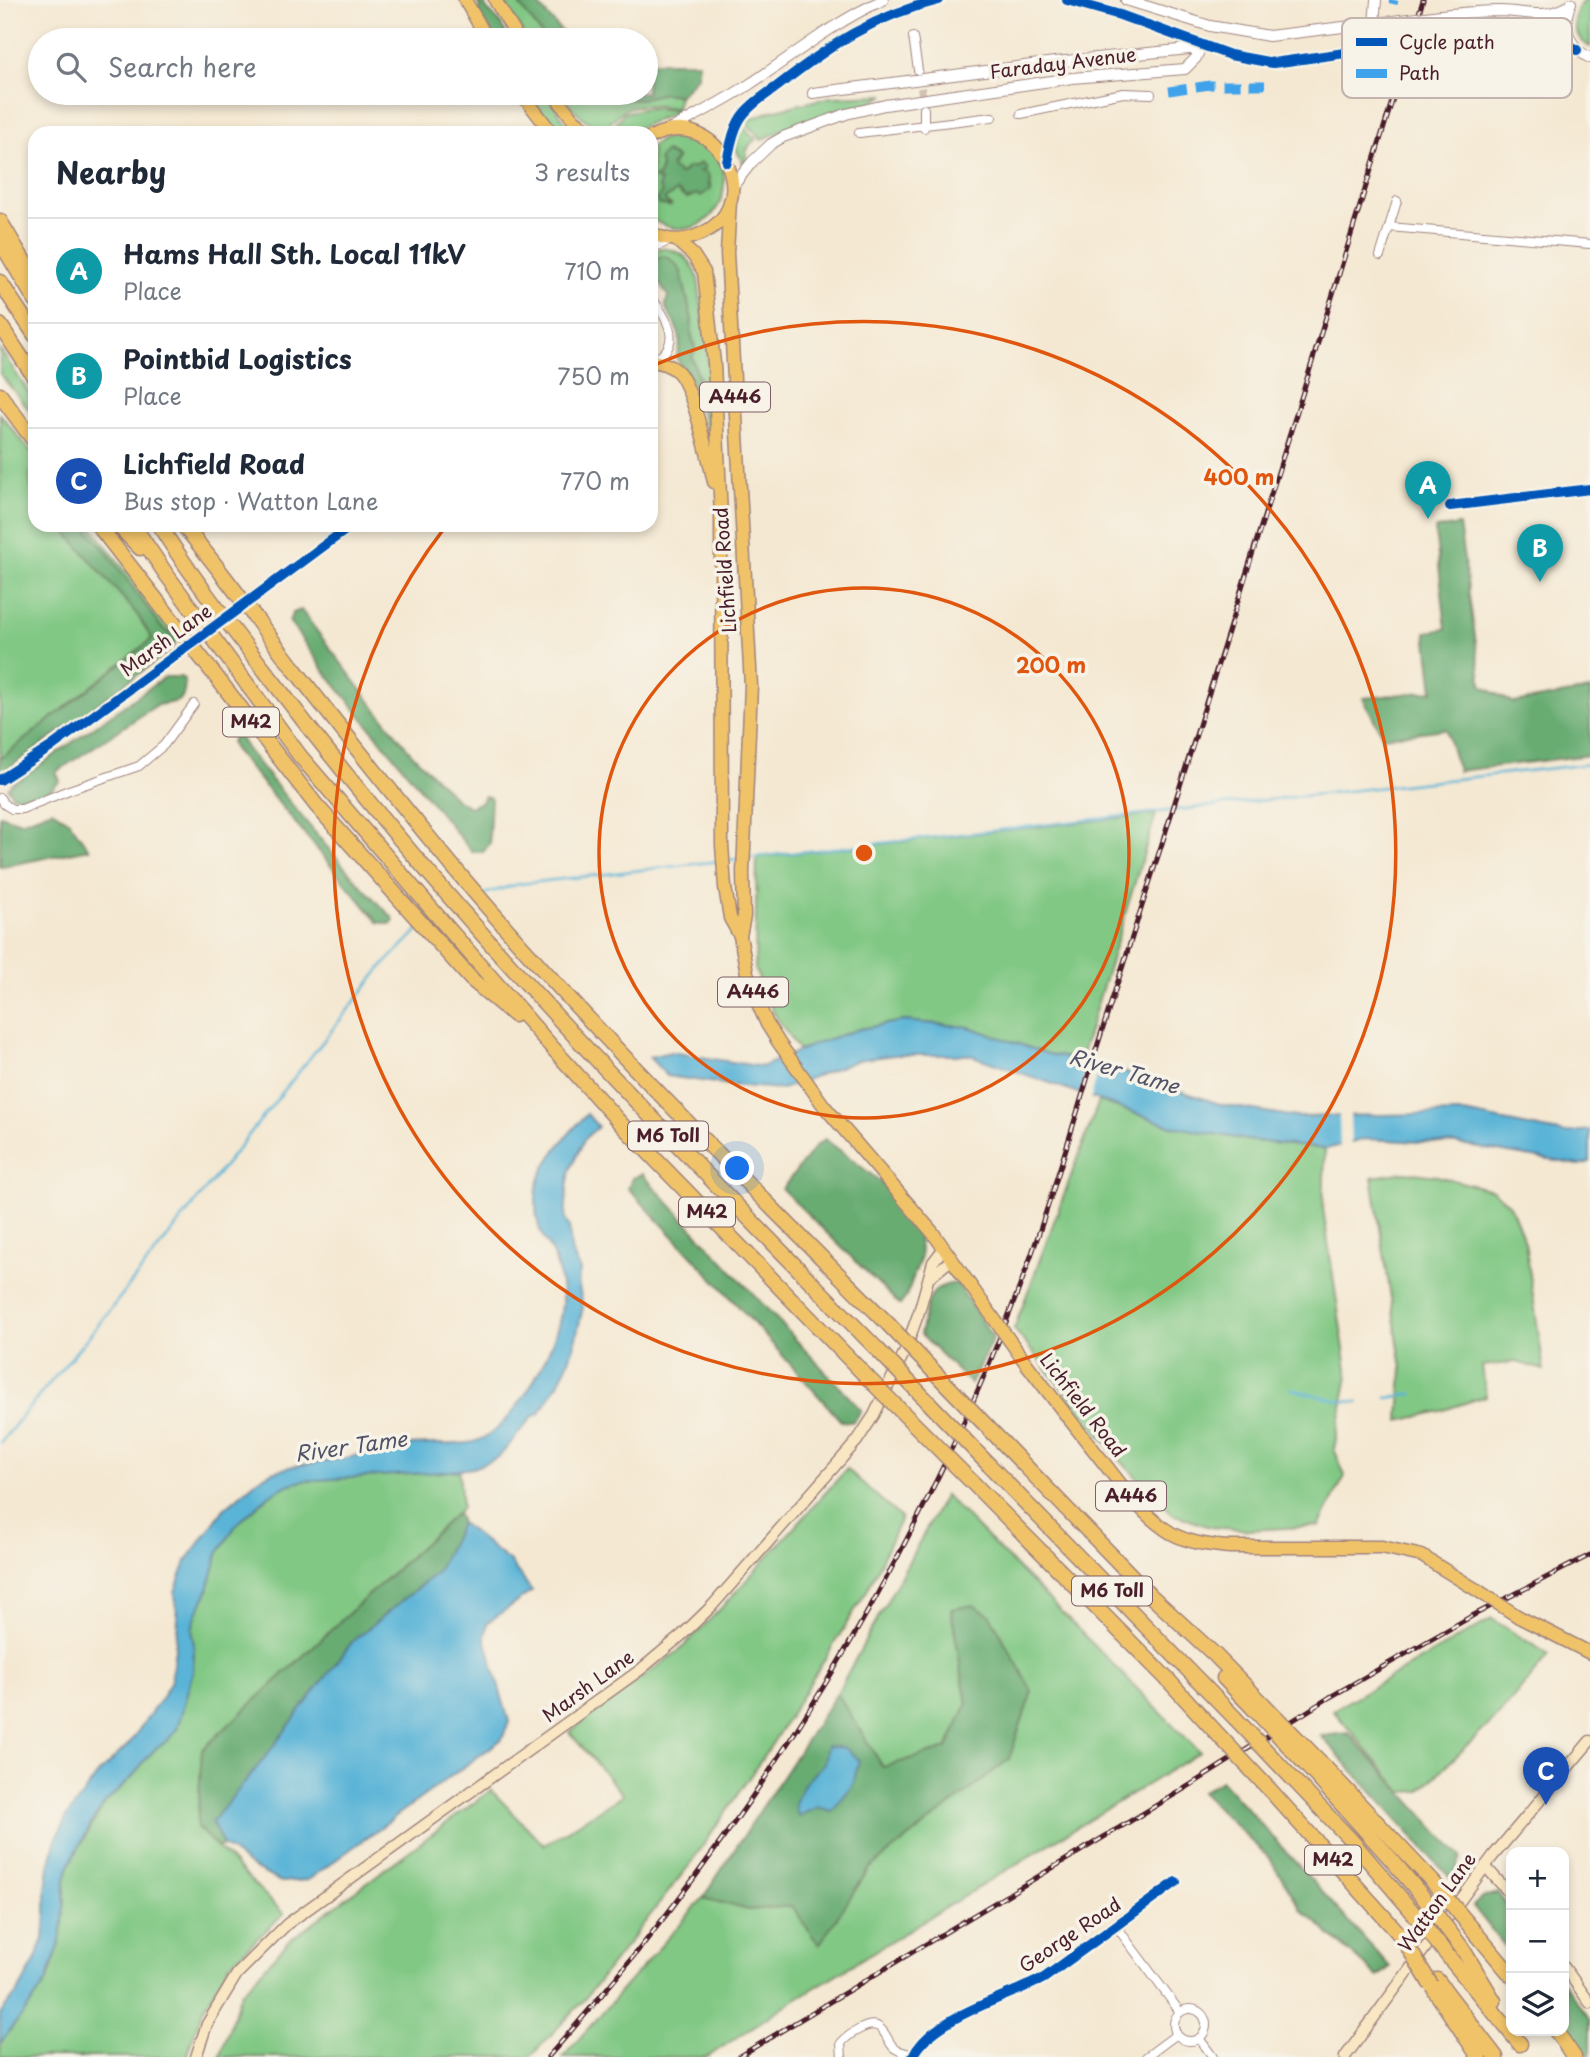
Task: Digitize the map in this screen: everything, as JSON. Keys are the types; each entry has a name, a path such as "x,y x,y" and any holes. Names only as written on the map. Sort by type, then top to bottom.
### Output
{"highway":[{"path":"465,0 481,28"},
{"path":"495,0 512,28"},
{"path":"530,105 547,126"},
{"path":"562,105 582,126"},
{"path":"658,134 666,131 684,131 707,139 722,153 727,162 733,186"},
{"name":"Lichfield Road","path":"733,186 727,253 751,686 743,872 744,916 740,936"},
{"path":"658,235 673,240 694,237 712,227 726,211 730,201"},
{"path":"0,221 28,269"},
{"name":"Lichfield Road","path":"673,240 700,264 704,272 714,363 721,517 724,875 730,918 740,936 747,973 755,997 779,1043 824,1106 944,1248 1043,1387 1136,1503 1157,1523 1170,1532 1204,1545 1382,1547 1422,1556 1519,1617 1590,1653"},
{"path":"0,241 28,288"},
{"path":"0,282 28,324"},
{"path":"0,326 28,368"},
{"path":"658,363 672,367 684,381 708,454 721,517"},
{"path":"0,393 28,423"},
{"path":"0,393 28,432"},
{"name":"M42","path":"104,532 316,805 471,979 550,1045"},
{"name":"M42","path":"125,532 166,574 300,757 550,1045 622,1125 1169,1681 1270,1790 1399,1933 1434,1983 1479,2057"},
{"path":"138,532 166,574"},
{"name":"M6 Toll","path":"164,532 255,658 334,760 465,916 607,1072 1351,1840 1506,2025"},
{"name":"M42","path":"189,532 289,663 489,908 627,1058 1151,1596 1208,1661 1259,1707 1315,1765 1462,1948 1506,2021"},
{"path":"195,532 214,563"},
{"path":"1315,1765 1433,1882 1509,1973"},
{"name":"M42","path":"1434,1983 1496,2057"},
{"name":"M42","path":"1515,2036 1529,2057"},
{"path":"1559,2036 1574,2057"}],"main road":[{"name":"Marsh Lane","path":"196,2057 207,2025 237,1974 287,1924 640,1670 712,1606 857,1441 874,1415 905,1351 933,1262 944,1248"},
{"path":"929,1278 951,1260"},
{"name":"Watton Lane","path":"1345,2057 1506,1838 1590,1741"},
{"path":"1485,1866 1506,1889"},
{"path":"1568,1973 1590,2003"}],"street":[{"path":"666,131 750,83 826,30 883,0"},
{"path":"727,162 732,137 740,119 792,74 835,43 875,21 939,0"},
{"name":"Faraday Avenue","path":"1067,0 1120,15 1230,55 1273,63 1342,54"},
{"path":"1126,0 1209,26 1269,36 1342,28"},
{"path":"1374,18 1376,0"},
{"path":"1417,18 1502,11 1547,15 1559,12 1572,3"},
{"path":"913,37 918,75 911,91 923,104 924,128"},
{"path":"1572,43 1577,50"},
{"name":"Faraday Avenue","path":"733,186 771,144 846,114 884,105 923,104 1072,78 1185,69 1196,58 1201,46"},
{"name":"Faraday Avenue","path":"813,93 918,75 1201,46"},
{"name":"Faraday Avenue","path":"1572,47 1590,58"},
{"path":"1021,114 1123,93 1151,94"},
{"path":"859,133 924,128 992,117"},
{"path":"1380,256 1397,201"},
{"path":"1390,227 1590,244"},
{"path":"658,245 673,240"},
{"path":"658,309 668,325 671,338 667,352 658,357"},
{"path":"1450,506 1590,489"},
{"name":"Marsh Lane","path":"0,780 51,747 342,532"},
{"path":"0,798 12,809 22,809 139,766 164,745 194,704"},
{"name":"George Road","path":"842,2057 841,2043 874,2024 880,2027 893,2047 913,2056 921,2043 938,2030 976,2006 1044,1978 1176,1882"},
{"path":"1116,1926 1180,2012"},
{"path":"1194,2009 1205,2018 1204,2033 1199,2038 1188,2040 1177,2034 1174,2027 1175,2018 1180,2012 1194,2009"},
{"path":"1146,2057 1177,2034"},
{"path":"1199,2038 1213,2057"}],"green space":[{"path":"475,0 484,0 487,9 503,28 488,28 478,12 480,7"},
{"path":"503,0 516,0 537,28 520,28"},
{"path":"516,0 534,0 558,28 537,28"},
{"path":"1584,0 1590,0 1590,47 1579,37 1575,25 1576,12"},
{"path":"658,62 699,62 697,77 679,96 658,95"},
{"path":"668,92 679,96 676,108 650,105 658,105 658,94"},
{"path":"885,95 870,103 801,122 761,140 746,121 771,111 831,97"},
{"path":"538,105 553,105 568,126 554,126"},
{"path":"571,105 650,105 630,107 608,126 596,126"},
{"path":"646,108 681,110 643,126 615,126 624,113"},
{"path":"742,122 756,139 748,148 743,163 734,145"},
{"path":"671,137 699,141 716,154 724,173 723,193 714,212 699,225 678,228 658,221 658,178 662,193 659,195 664,204 669,206 665,198 677,191 682,196 711,188 708,175 700,171 704,166 701,163 677,174 671,166 677,158 666,152 658,176 658,142"},
{"path":"665,152 677,158 671,166 678,174 701,163 705,170 700,171 708,174 711,188 701,196 697,194 687,198 677,191 665,199 671,205 659,204 658,198 662,193 658,180 661,165 659,158"},
{"path":"658,249 674,251 685,257 698,278 707,345 713,453 696,395 703,401 692,357 695,349 691,333 692,320 681,272 658,260"},
{"path":"667,257 681,272 692,320 691,333 695,349 692,358 704,402 699,400 676,358 680,338 666,308 668,296 658,281 658,259"},
{"path":"0,349 28,391 28,408 0,374"},
{"path":"0,414 28,448 28,532 68,532 137,614 152,639 0,759"},
{"path":"1459,525 1482,686 1513,703 1590,690 1590,755 1458,771 1446,729 1383,737 1363,698 1433,691 1426,632 1446,629 1435,529"},
{"path":"66,532 89,532 161,627 176,639 174,648 0,773 0,759 152,639 137,614"},
{"path":"89,532 95,532 176,639 161,627"},
{"path":"301,610 412,754 456,799 470,807 481,802 485,796 491,798 490,843 483,852 472,852 325,672 289,621 293,613"},
{"path":"165,677 184,679 184,693 179,700 157,705 56,772 60,781 47,793 17,797 12,795 8,788 13,782"},
{"path":"234,735 238,735 301,816 393,918 391,924 378,922 233,748 231,742"},
{"path":"52,810 69,821 89,849 0,867 0,815 21,822"},
{"path":"1156,814 1080,1060 1048,1054 969,1027 903,1021 860,1029 799,1051 773,1012 755,970 757,857"},
{"path":"1099,1101 1172,1126 1247,1140 1325,1149 1323,1209 1348,1376 1334,1449 1345,1476 1319,1526 1250,1530 1210,1527 1172,1514 1120,1460 1014,1329"},
{"path":"825,1139 881,1182 918,1237 921,1256 906,1297 900,1305 782,1189 816,1146"},
{"path":"1405,1172 1437,1176 1492,1190 1510,1205 1525,1242 1544,1370 1516,1362 1482,1366 1486,1396 1399,1421 1402,1368 1372,1177"},
{"path":"642,1174 861,1410 854,1422 841,1421 628,1188 632,1178"},
{"path":"957,1283 993,1338 971,1384 920,1334 926,1307 933,1293 939,1288"},
{"path":"847,1469 901,1518 868,1589 772,1744 691,1863 583,2001 530,2057 220,2057 241,1993 290,1940 491,1790 544,1845 623,1795 569,1732 681,1649"},
{"path":"459,1470 462,1508 202,1750 197,1827 284,1914 228,1966 202,2012 186,2057 0,2057 0,2043 48,1979 59,1946 65,1880 70,1863 105,1803 177,1729 193,1671 192,1629 196,1615 207,1593 218,1554 236,1525 270,1495 287,1485 302,1481"},
{"path":"945,1495 1200,1752 783,2007 707,2057 563,2057 703,1898 749,1910 792,1906 819,1944 869,1869 1009,1759 951,1610 967,1704 947,1748 883,1768 837,1693"},
{"path":"457,1513 461,1523 437,1572 353,1641 213,1822 223,1845 218,1848 197,1827 202,1750"},
{"path":"973,1605 990,1615 1032,1691 1009,1759 869,1869 819,1945 792,1906 749,1910 703,1898 837,1693 883,1767 947,1748 967,1704 951,1609"},
{"path":"1492,1619 1549,1655 1499,1715 1420,1791 1402,1792 1333,1710"},
{"path":"1348,1733 1461,1857 1452,1880 1321,1736"},
{"path":"1221,1780 1390,1967 1378,1977 1302,1910 1270,1859 1201,1792"},
{"path":"1498,1893 1506,1904 1506,1948 1473,1906 1483,1897"},
{"path":"1569,1990 1590,2019 1590,2057 1569,2030"}],"water":[{"path":"903,1021 969,1027 1048,1054 1111,1068 1223,1105 1296,1117 1464,1113 1564,1133 1590,1130 1590,1162 1579,1165 1457,1144 1367,1139 1325,1149 1247,1140 1172,1126 970,1055 894,1055 858,1060 782,1089 667,1076 649,1057 671,1052 762,1067 817,1043 860,1029"},
{"path":"587,1114 598,1127 585,1138 570,1170 565,1220 569,1226 571,1250 580,1270 578,1282 583,1307 574,1347 558,1384 539,1414 533,1416 499,1457 473,1468 443,1472 302,1481 287,1485 270,1495 236,1525 218,1554 207,1593 196,1615 192,1629 193,1671 177,1729 105,1803 94,1819 70,1863 65,1880 63,1924 59,1946 47,1980 0,2043 0,2014 19,1990 44,1939 49,1867 55,1842 67,1816 98,1774 129,1744 171,1681 178,1623 175,1592 186,1562 224,1509 259,1479 272,1472 352,1457 381,1448 462,1444 487,1436 500,1426 536,1377 559,1321 562,1305 561,1284 553,1254 539,1225 536,1209 537,1188 550,1158"},
{"path":"461,1523 510,1562 532,1591 487,1623 485,1638 509,1722 502,1739 308,1880 281,1882 253,1868 223,1845 212,1822 263,1760 353,1641 437,1572"},
{"path":"827,1746 845,1748 859,1760 853,1785 832,1811 818,1807 798,1816 795,1803 804,1784 824,1763"}],"pier":[{"path":"1090,1059 1101,1062 1090,1100 1079,1097"},
{"path":"1339,1113 1350,1113 1351,1146 1340,1149"}],"waterway":[{"path":"747,858 1590,764"},
{"path":"726,860 741,859"},
{"path":"484,894 519,884 720,861"},
{"path":"0,1443 98,1325 382,967 420,928"},
{"path":"1291,1389 1339,1401 1359,1402"},
{"path":"1387,1398 1414,1394"}],"tunnel":[{"path":"919,76 924,105"}],"railway":[{"path":"1417,18 1423,0"},
{"path":"548,2057 624,1968 696,1875 764,1779 828,1680 886,1578 940,1473 988,1366 1031,1256 1057,1179 1393,98"},
{"path":"738,2057 1192,1784 1330,1697 1472,1616 1590,1555"}],"marked path":[{"path":"1393,4 1394,0"},
{"path":"1169,91 1210,85 1265,85"}],"cycle path":[{"path":"727,162 739,121 747,110 763,97 854,33 894,14 939,0"},
{"path":"1067,0 1120,15 1230,55 1273,63 1342,53"},
{"path":"1572,47 1577,50"},
{"path":"1450,506 1590,489"},
{"path":"0,780 51,747 343,532"},
{"path":"913,2057 922,2043 952,2020 1044,1978 1176,1882"}],"place":[{"name":"Hams Hall Sth. Local 11kV","path":"1428,519"},
{"name":"Pointbid Logistics","path":"1540,582"},
{"name":"Lichfield Road","path":"1546,1805"}],"water label":[{"name":"River Tame","path":"1124,1072"},
{"name":"River Tame","path":"351,1447"}]}
